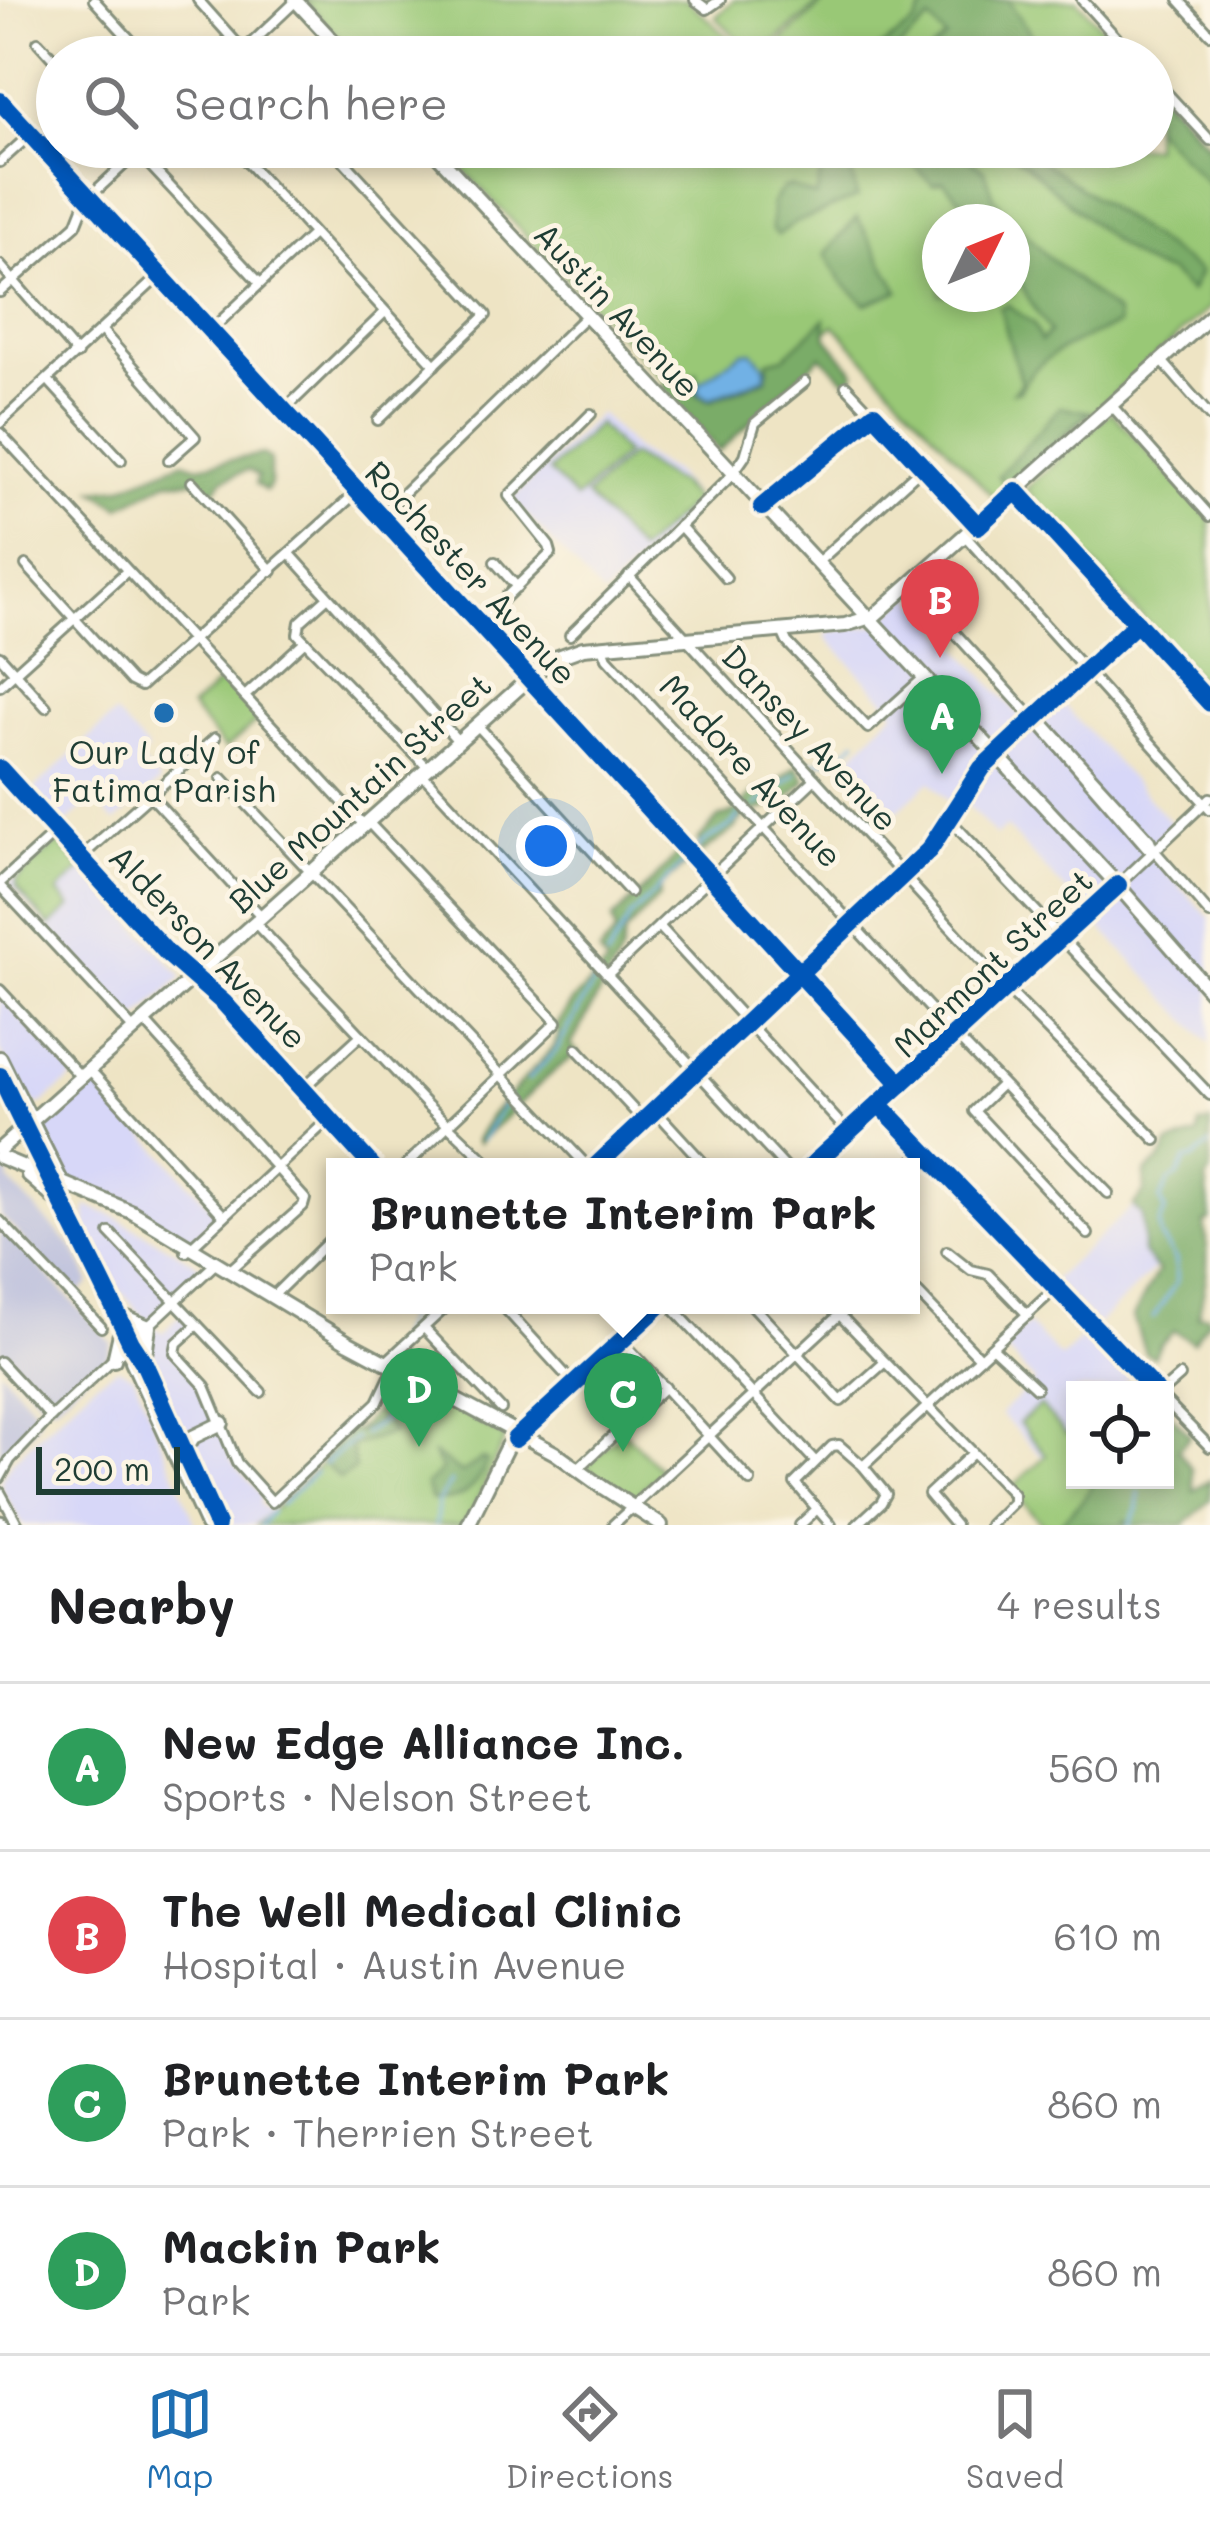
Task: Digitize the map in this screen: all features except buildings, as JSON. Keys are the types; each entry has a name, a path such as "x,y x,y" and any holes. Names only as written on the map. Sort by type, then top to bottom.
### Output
{"main road":[{"path":"296,1 328,36"},
{"name":"Austin Avenue","path":"449,168 866,620"},
{"path":"866,620 912,586 1210,316"},
{"name":"Austin Avenue","path":"763,508 1153,922 1210,991"},
{"name":"Blue Mountain Street","path":"0,1157 28,1126 556,656 603,646 866,620"},
{"name":"Marmont Street","path":"820,1158 1116,887"},
{"path":"0,1058 131,1343 207,1525"},
{"path":"0,1077 28,1126"},
{"path":"0,1157 66,1207"},
{"path":"0,1157 189,1250 518,1437 661,1525"},
{"path":"28,1175 55,1183"},
{"path":"468,1525 499,1458 651,1314"},
{"path":"120,1319 149,1327 139,1365 185,1451 217,1525"},
{"path":"120,1319 112,1361 139,1365"},
{"path":"185,1451 193,1437 222,1424"},
{"path":"518,1437 579,1468 602,1487"}],"street":[{"path":"94,0 127,36"},
{"path":"198,0 227,36"},
{"path":"695,0 704,9 720,0"},
{"path":"1082,0 1115,36"},
{"path":"1179,0 1210,34"},
{"path":"262,36 296,1"},
{"name":"Rochester Avenue","path":"0,101 36,140"},
{"path":"1174,101 1210,140"},
{"path":"0,162 31,134"},
{"name":"Rochester Avenue","path":"61,168 901,1084"},
{"path":"0,292 76,225 88,198 119,168"},
{"path":"155,168 260,283"},
{"path":"252,168 435,364"},
{"path":"350,168 486,315 378,420"},
{"path":"209,332 313,233"},
{"path":"0,265 77,353"},
{"path":"0,423 159,276"},
{"path":"282,412 386,312"},
{"path":"379,518 586,316"},
{"path":"102,331 195,437 170,460"},
{"path":"1162,361 1209,414"},
{"path":"48,380 121,460"},
{"path":"570,635 732,475 745,456 755,423 805,382"},
{"path":"846,386 978,526"},
{"path":"1112,406 1210,516"},
{"path":"763,508 874,413"},
{"path":"476,625 551,551 509,499 591,414"},
{"path":"0,433 193,643 557,1022 414,1158"},
{"path":"817,562 924,466"},
{"path":"192,482 272,571"},
{"path":"1016,491 1210,703"},
{"path":"26,565 139,686 152,680 356,493"},
{"path":"680,526 726,578"},
{"path":"965,537 1208,803"},
{"path":"290,554 458,741"},
{"path":"495,562 517,587"},
{"path":"0,686 126,572"},
{"name":"Dansey Avenue","path":"629,576 1006,987 1156,1140"},
{"path":"912,586 1036,719 1044,722 1210,914"},
{"path":"328,597 300,622 297,630 305,641 777,1158"},
{"path":"601,1158 904,875 929,850 977,774 1137,623"},
{"path":"782,631 787,643 868,728 924,681"},
{"path":"245,696 305,641"},
{"name":"Madore Avenue","path":"603,646 607,658 762,828 1001,1085 1108,1192"},
{"path":"0,656 46,707"},
{"path":"476,725 630,892"},
{"path":"81,857 215,738"},
{"name":"Alderson Avenue","path":"0,769 168,954 224,1003 365,1158"},
{"path":"222,778 582,1158"},
{"path":"607,975 815,779"},
{"path":"150,795 361,1035 483,1158"},
{"name":"Marmont Street","path":"1116,887 1208,803"},
{"path":"950,820 1210,1095"},
{"path":"57,831 0,884 306,1201 232,1275"},
{"path":"659,926 848,1132"},
{"path":"0,990 224,1216"},
{"path":"302,1089 361,1035"},
{"path":"578,1049 643,1120"},
{"path":"1001,1085 974,1111 1088,1234"},
{"path":"879,1104 1151,1381"},
{"path":"654,1109 699,1158"},
{"path":"189,1250 329,1119"},
{"path":"916,1158 923,1151"},
{"path":"0,1221 101,1327"},
{"path":"110,1233 261,1392"},
{"path":"271,1298 326,1244"},
{"path":"947,1251 971,1270 988,1274 1028,1315"},
{"path":"0,1478 10,1460 51,1418 214,1265"},
{"path":"863,1466 1056,1288"},
{"path":"920,1295 980,1358"},
{"path":"197,1325 177,1343 175,1353 205,1386 236,1463 272,1502 378,1402 389,1366 439,1314"},
{"path":"510,1314 575,1385"},
{"path":"627,1314 638,1326"},
{"path":"678,1314 815,1461"},
{"path":"761,1314 841,1402 885,1362"},
{"path":"613,1525 838,1315 1014,1498 990,1525"},
{"path":"424,1328 500,1409"},
{"path":"622,1341 750,1481"},
{"path":"993,1348 1036,1388"},
{"path":"0,1362 51,1418"},
{"path":"1173,1381 1180,1376"},
{"path":"579,1468 665,1387"},
{"path":"1174,1409 1210,1447"},
{"path":"831,1525 794,1483 839,1444 886,1494 857,1525"},
{"path":"955,1525 929,1494 973,1453"},
{"path":"0,1492 18,1525"},
{"path":"800,1525 817,1509"},
{"path":"867,1516 876,1525"}],"shaded area":[{"path":"600,413 635,450 673,472 699,502 603,596 512,499"},
{"path":"911,595 1030,728 1060,701 1172,824 1146,851 1210,918 1210,1044 1006,827 996,836 967,804 957,799 952,804 930,781 897,811 849,759 895,711 826,637 830,632 879,625"},
{"path":"115,714 148,750 139,759 160,782 115,822 93,799 60,829 29,794"},
{"path":"56,839 183,977 134,1021 8,884"},
{"path":"0,996 73,1073 42,1104 19,1089 0,1050"},
{"path":"88,1079 99,1084 218,1215 193,1240 66,1181 40,1125"},
{"path":"0,1170 10,1175 9,1181 74,1249 90,1283 76,1296 0,1215"},
{"path":"86,1206 114,1216 196,1263 202,1272 147,1321 115,1285 87,1227"},
{"path":"1133,1206 1142,1214 1146,1258 1155,1268 1097,1325 1053,1280"},
{"path":"0,1226 112,1343 108,1356 55,1406 42,1404 0,1358"},
{"path":"183,1314 191,1326 172,1344 172,1354 200,1386 231,1460 260,1494 260,1506 270,1510 253,1525 224,1525 149,1358 155,1327 162,1333"},
{"path":"1028,1324 1061,1358 1088,1332 1131,1376 1126,1381 1066,1381 1066,1437 1043,1458 1000,1414 1035,1382 1003,1347"},
{"path":"118,1368 134,1376 196,1525 23,1525 3,1491 2,1479 11,1462 95,1382"},
{"path":"0,1369 41,1416 0,1463"}],"green space":[{"path":"305,0 687,0 727,36 338,36"},
{"path":"734,0 823,0 781,36 735,36 716,17"},
{"path":"827,0 1077,0 1110,36 788,36"},
{"path":"928,0 1008,0 1032,36 944,36 930,20 912,36 897,36 915,23"},
{"path":"1174,106 1210,146 1210,307 996,500 834,325 711,431 462,168 1174,168"},
{"path":"1174,110 1210,149 1210,186 1174,149"},
{"path":"816,168 851,168 857,197 778,235 772,229 772,203 783,188 791,186 816,197 821,171"},
{"path":"917,168 981,168 999,204 965,204 943,181 933,184"},
{"path":"1029,168 1052,168 1200,272 1190,292 1169,272 1131,255"},
{"path":"857,217 899,291 866,304 841,281 825,254"},
{"path":"1030,238 1117,314 1118,325 1049,358 1020,391 1013,392 1021,383 1001,312 1017,312 1033,324 1041,341 1050,332 1031,304"},
{"path":"825,319 827,338 855,372 849,383 821,356 719,451 661,387 697,373 697,395 710,401 767,379 768,361 784,357"},
{"path":"1060,407 1090,412 1006,485 998,476"},
{"path":"1111,412 1210,518 1210,692 1026,489"},
{"path":"598,424 625,454 576,499 549,471"},
{"path":"263,454 270,459 266,491 256,484 258,476 248,470 222,480 212,495 200,481 168,481 120,507 94,490 122,487 184,461 198,466"},
{"path":"630,455 679,484 695,500 639,552 586,496"},
{"path":"224,678 261,718 225,749 191,708"},
{"path":"797,766 806,780 786,801 745,815 731,832 701,853 698,841 718,818 735,812 754,792 774,785"},
{"path":"58,842 82,869 58,892 71,907 50,926 16,888 16,881"},
{"path":"680,850 689,862 660,887 659,897 625,933 621,954 571,1045 578,1053 478,1143 491,1115 554,1047 559,1033 555,1028 572,1002 607,965 599,953 616,933 612,920"},
{"path":"1210,1122 1206,1180 1210,1220 1204,1223 1207,1270 1198,1316 1207,1315 1209,1320 1193,1342 1174,1331 1154,1357 1145,1353 1133,1317 1158,1271 1143,1253 1142,1215 1133,1206 1144,1193 1145,1173 1169,1144 1198,1135 1199,1125"},
{"path":"399,1377 505,1438 471,1514 461,1525 257,1525 384,1404"},
{"path":"1040,1405 1066,1434 1066,1489 1174,1489 1174,1420 1190,1436 1175,1451 1197,1493 1162,1525 1044,1525 1010,1490 1046,1455 1019,1423"},
{"path":"382,1410 393,1433 351,1447 355,1469 340,1479 321,1461 352,1429 358,1432 377,1420"},
{"path":"1174,1418 1190,1435 1178,1450 1192,1469 1194,1491 1210,1480 1210,1500 1185,1525 1133,1525 1126,1520 1123,1525 1059,1525 1090,1489 1174,1489"},
{"path":"623,1431 662,1471 633,1498 585,1467"},
{"path":"432,1453 462,1473 482,1459 487,1461 467,1492 432,1500 426,1485 442,1470"}],"water":[{"path":"752,351 766,367 766,377 709,399 699,393 699,383 743,352"}],"waterway":[{"path":"810,762 836,757 857,740"},
{"path":"755,806 796,774"},
{"path":"696,850 740,814"},
{"path":"607,958 630,917 685,862"},
{"path":"528,1080 556,1051 597,977"},
{"path":"482,1140 508,1098"},
{"path":"1153,1318 1176,1283 1176,1260 1160,1236 1165,1211 1160,1199 1185,1160 1210,1145"},
{"path":"397,1342 408,1314"},
{"path":"391,1409 399,1379"},
{"path":"363,1434 385,1419"},
{"path":"324,1464 356,1438"},
{"path":"201,1463 229,1525"},
{"path":"280,1505 316,1472"},
{"path":"436,1525 438,1502 451,1482"},
{"path":"1130,1525 1139,1492"},
{"path":"260,1525 272,1511"}],"cycle path":[{"path":"0,101 36,140"},
{"path":"61,168 901,1084"},
{"path":"762,507 874,414 978,526 1016,491 1210,703"},
{"path":"604,1158 929,850 982,768 1137,623"},
{"path":"0,769 168,954 224,1003 365,1158"},
{"path":"820,1158 1118,885"},
{"path":"0,1076 144,1363 217,1525"},
{"path":"879,1104 1146,1381"},
{"path":"515,1439 650,1314"}],"place":[{"name":"The Well Medical Clinic","path":"940,658"},
{"name":"Our Lady of Fatima Parish","path":"164,713"},
{"name":"New Edge Alliance Inc.","path":"942,774"},
{"name":"Mackin Park","path":"419,1447"},
{"name":"Brunette Interim Park","path":"623,1452"}]}
